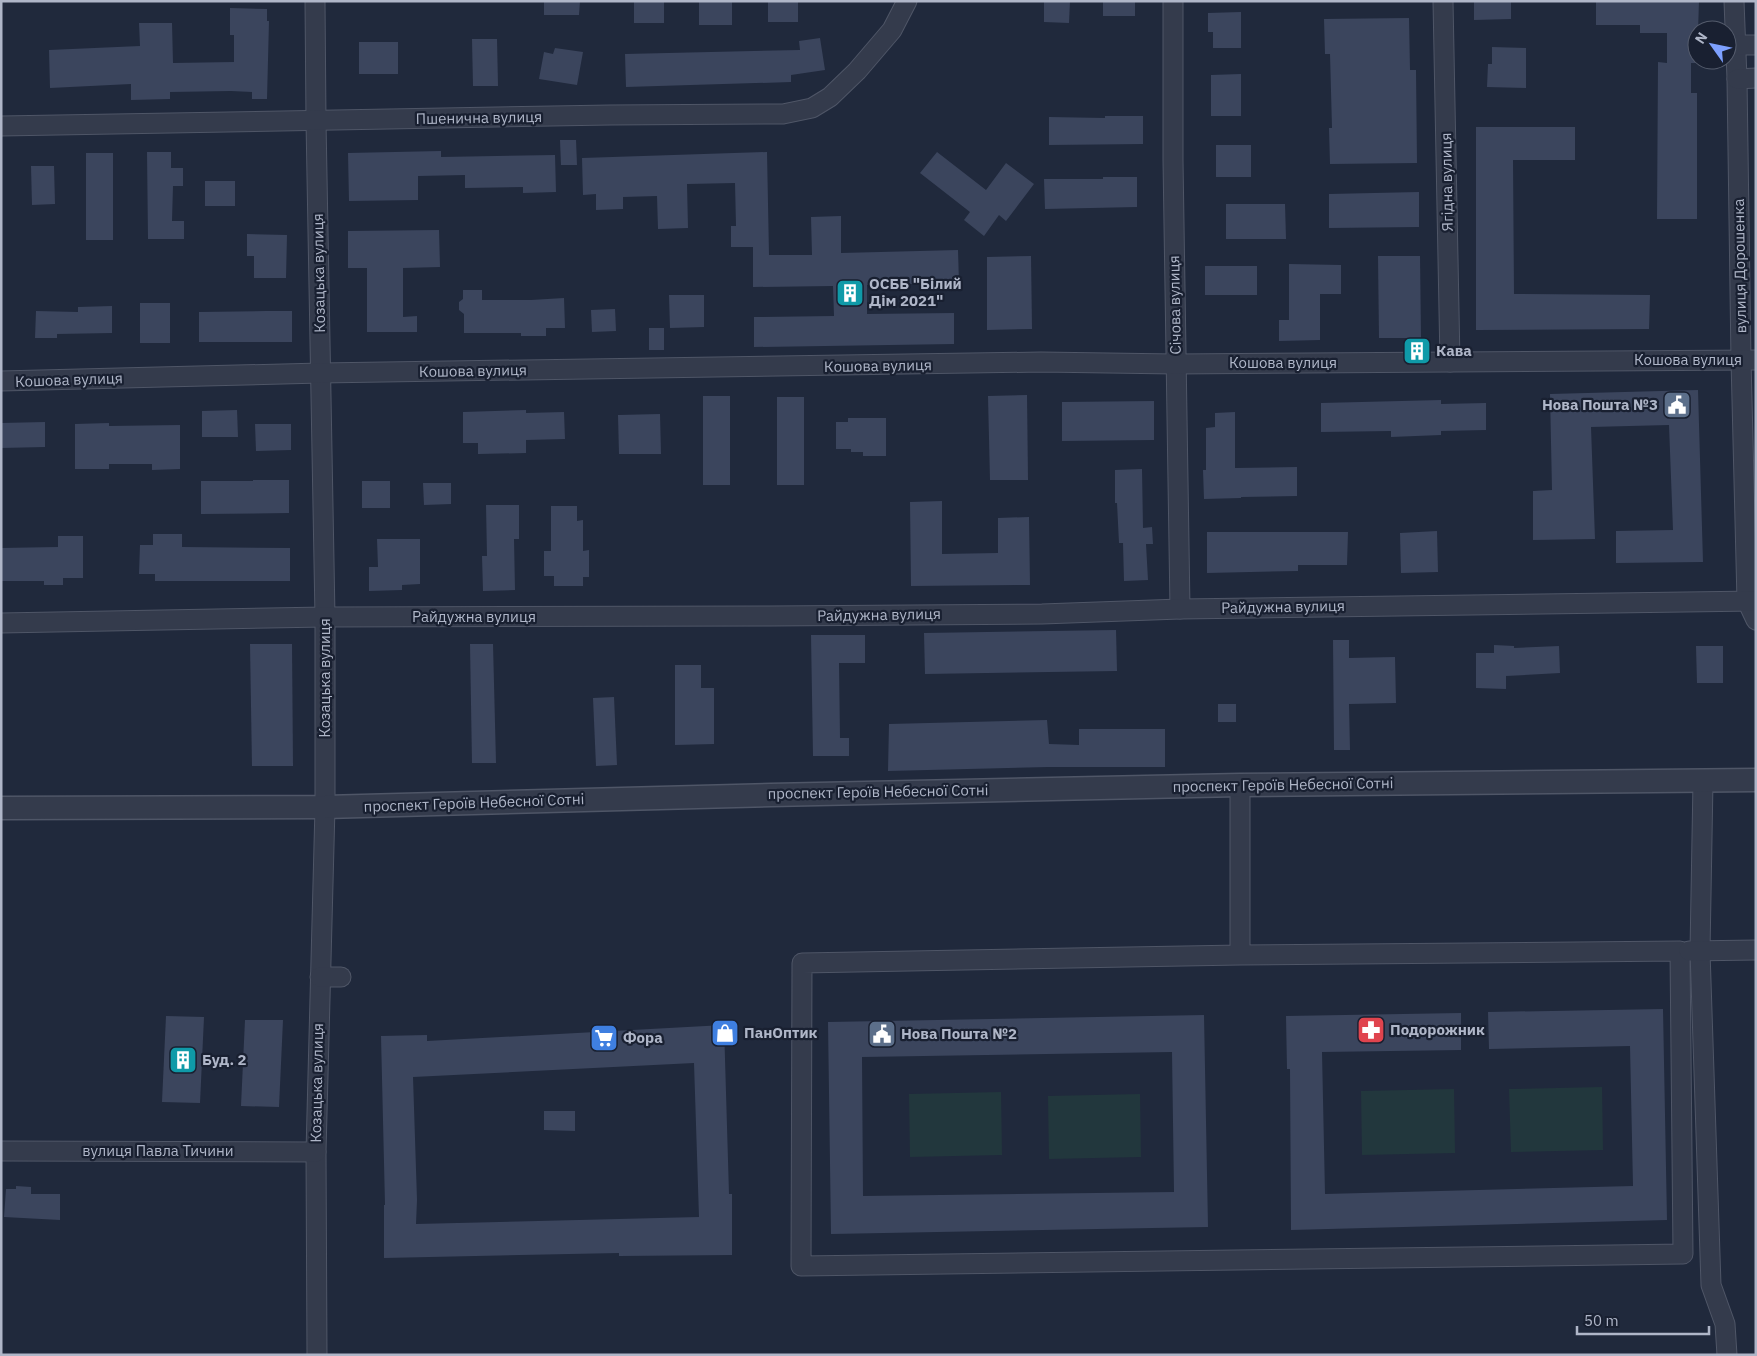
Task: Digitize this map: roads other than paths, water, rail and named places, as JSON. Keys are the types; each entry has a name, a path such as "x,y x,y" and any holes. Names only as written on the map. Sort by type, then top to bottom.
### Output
{"street":[{"name":"Козацька вулиця","path":"315,1 325,617 324,807 316,1152 317,1355"},
{"name":"Пшенична вулиця","path":"1,126 783,114 812,108 830,97 857,71 892,30 907,1"},
{"name":"Січова вулиця","path":"1173,1 1175,364 1180,608"},
{"name":"Ягідна вулиця","path":"1443,1 1450,362"},
{"name":"вулиця Дорошенка","path":"1734,1 1735,20"},
{"path":"1737,45 1756,45"},
{"name":"вулиця Дорошенка","path":"1737,48 1746,78 1752,601 1756,620"},
{"name":"Кошова вулиця","path":"1,382 321,373 1041,362 1175,364 1748,360"},
{"name":"Райдужна вулиця","path":"1,623 325,617 1022,614 1180,608 1752,601"},
{"name":"проспект Героїв Небесної Сотні","path":"1,808 324,807 781,794 1240,785 1756,780"},
{"path":"1703,781 1700,951 1711,1285 1725,1324 1727,1355"},
{"path":"1240,785 1240,955"},
{"path":"1680,951 1683,1254 801,1266 802,963 1240,955 1756,950"},
{"path":"320,977 340,977"},
{"name":"вулиця Павла Тичини","path":"1,1151 316,1152"}],"place":[{"name":"ОСББ \"Білий Дім 2021\"","path":"850,293"},
{"name":"Кава","path":"1417,351"},
{"name":"Нова Пошта №3","path":"1677,405"},
{"name":"Подорожник","path":"1371,1030"},
{"name":"ПанОптик","path":"725,1033"},
{"name":"Нова Пошта №2","path":"882,1034"},
{"name":"Фора","path":"604,1038"},
{"name":"Буд. 2","path":"183,1060"}]}
